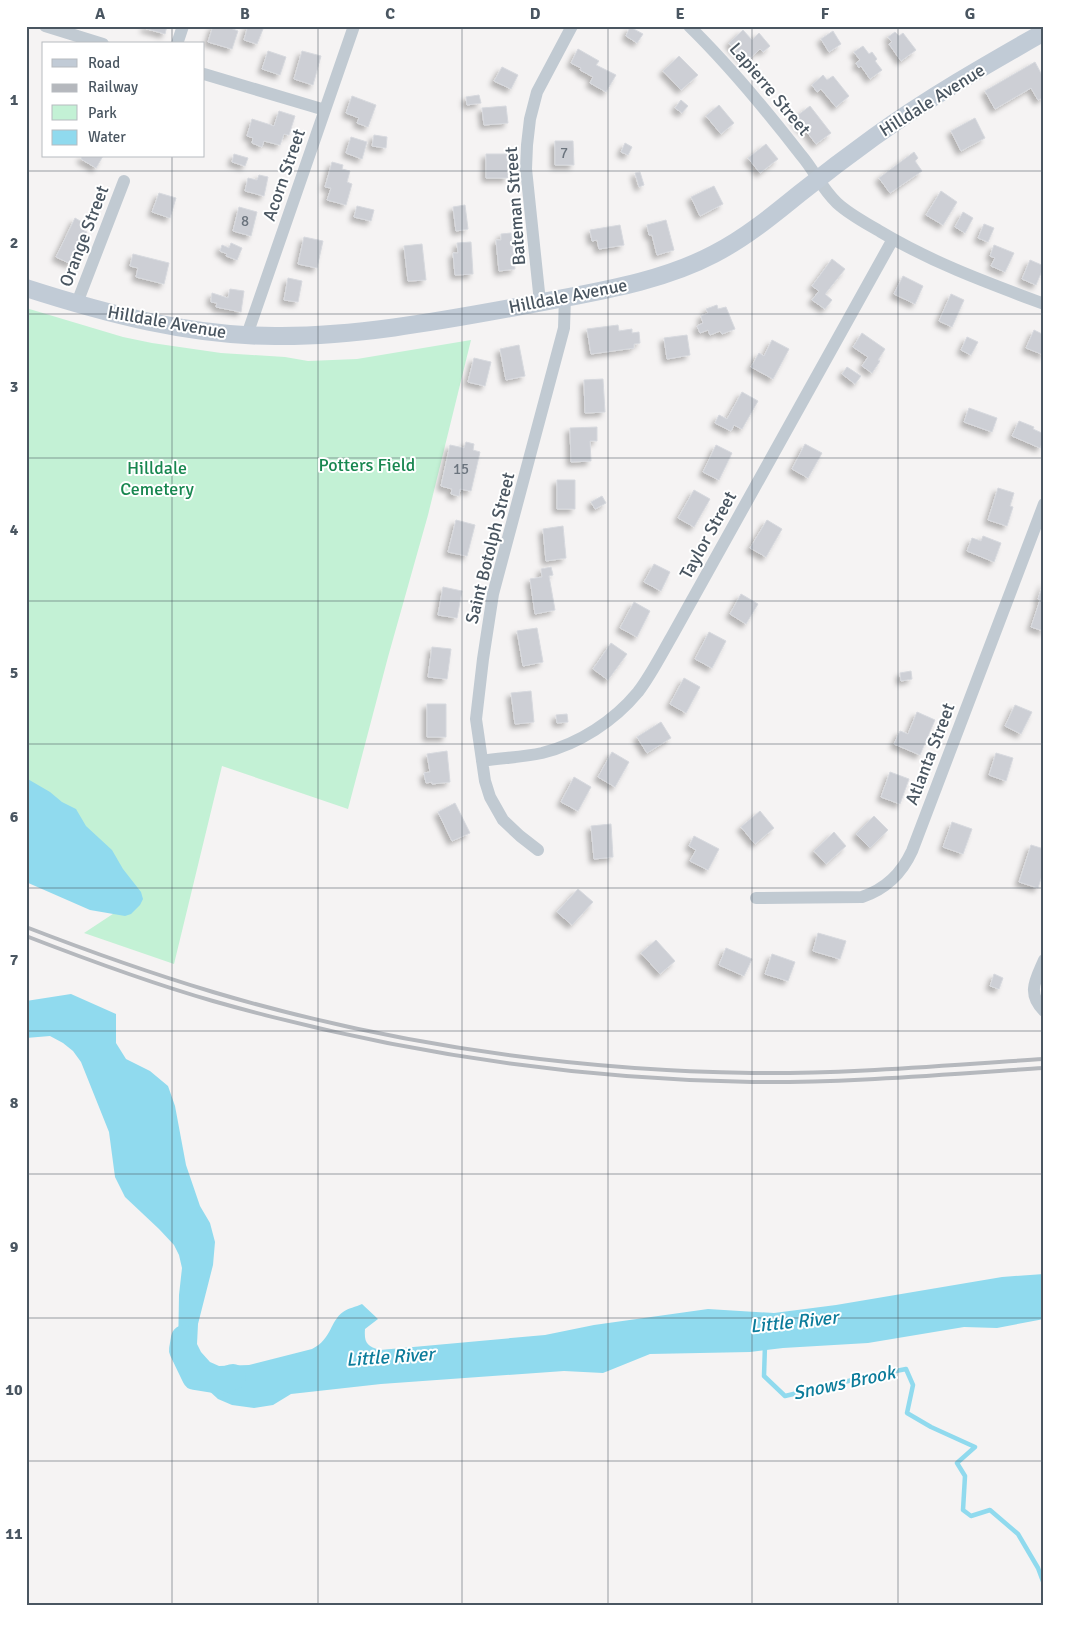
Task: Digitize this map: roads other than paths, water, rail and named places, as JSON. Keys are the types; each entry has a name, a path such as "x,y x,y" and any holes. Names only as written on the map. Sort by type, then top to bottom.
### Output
{"main road":[{"name":"Hilldale Avenue","path":"26,288 146,322 247,335 302,336 332,334 475,314 645,281 676,271 713,255 760,225 874,137 919,106 1044,32"}],"street":[{"path":"45,26 97,42"},
{"path":"179,42 183,26"},
{"name":"Acorn Street","path":"247,335 354,26"},
{"name":"Bateman Street","path":"540,302 526,169 530,119 537,92 572,26"},
{"name":"Lapierre Street","path":"689,26 715,51 759,102 806,160 826,192 838,204 860,220 893,239 957,271 1044,304"},
{"path":"205,74 325,110"},
{"name":"Orange Street","path":"78,303 124,181"},
{"name":"Taylor Street","path":"482,761 543,752 571,742 592,732 628,704 639,690 677,628 893,239"},
{"name":"Saint Botolph Street","path":"538,850 503,820 490,797 485,781 476,719 493,594 564,328 566,297"},
{"name":"Atlanta Street","path":"756,898 862,898 874,893 898,874 907,862 1044,504"},
{"path":"1044,960 1033,988 1034,998 1044,1011"}],"water":[{"path":"26,778 76,809 86,826 112,850 123,869 141,892 143,899 131,914 125,916 90,910 26,882"},
{"path":"71,994 116,1014 116,1043 126,1059 150,1071 168,1086 175,1106 186,1165 200,1206 210,1223 215,1242 213,1265 198,1324 197,1344 210,1362 219,1366 249,1365 312,1349 319,1345 335,1320 343,1312 362,1304 378,1319 365,1329 366,1341 372,1347 380,1350 545,1335 594,1325 708,1309 774,1313 836,1305 1002,1277 1044,1274 1044,1319 997,1328 964,1327 868,1343 750,1352 650,1354 603,1373 564,1371 381,1384 291,1394 273,1405 254,1408 232,1405 218,1399 206,1388 178,1353 179,1295 182,1268 179,1255 174,1245 125,1197 115,1177 109,1132 81,1062 73,1051 50,1036 26,1038 26,1001"}],"waterway":[{"name":"Little River","path":"184,1338 182,1350 195,1377 220,1381 233,1377"},
{"name":"Snows Brook","path":"765,1345 764,1376 785,1396 906,1369 913,1385 907,1413 931,1427 975,1447 957,1463 965,1476 963,1510 971,1516 990,1510 1018,1534 1038,1568 1044,1584"}],"railway":[{"path":"26,927 166,977 279,1010 412,1040 548,1060 684,1071 789,1073 862,1071 1044,1059"},
{"path":"26,936 166,987 279,1019 413,1048 548,1068 684,1080 752,1082 862,1080 1044,1068"}],"park label":[{"name":"Potters Field","path":"367,465"},
{"name":"Hilldale Cemetery","path":"157,478"}]}
